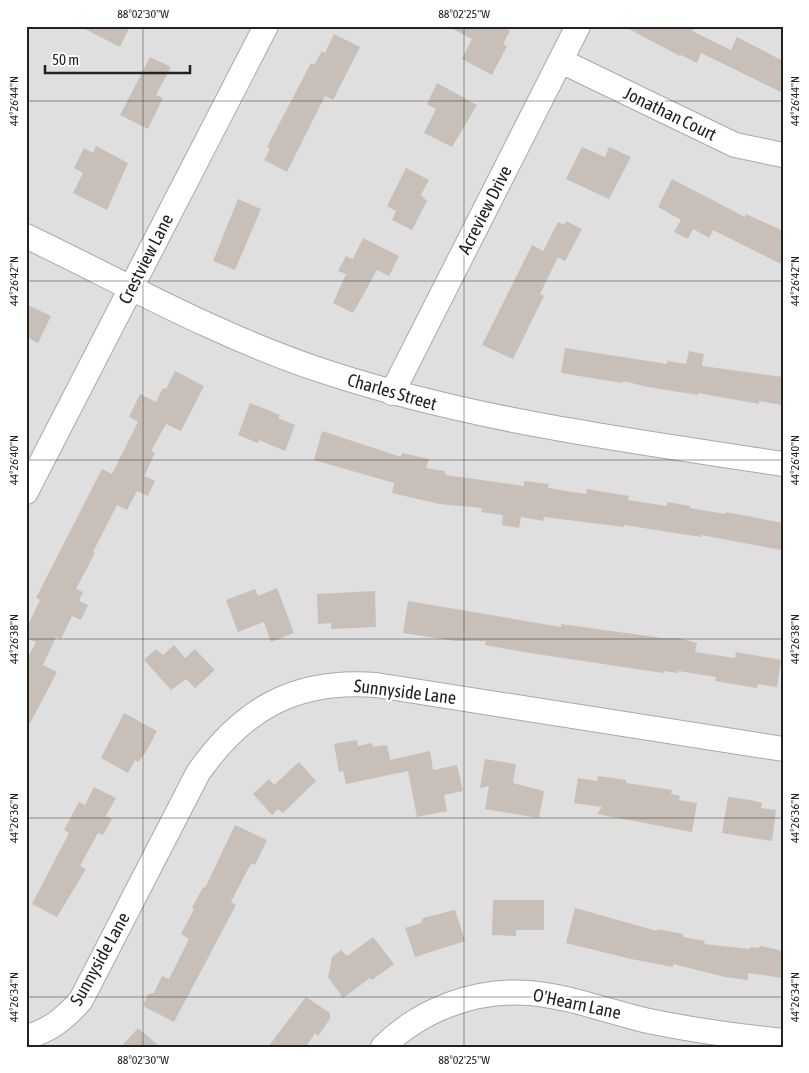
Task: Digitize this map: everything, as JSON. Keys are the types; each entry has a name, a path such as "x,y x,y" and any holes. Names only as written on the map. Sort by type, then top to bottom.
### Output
{"street":[{"name":"Crestview Lane","path":"26,492 266,26"},
{"name":"Acreview Drive","path":"392,393 578,26"},
{"name":"Jonathan Court","path":"561,61 735,145 783,155"},
{"name":"Charles Street","path":"26,236 253,345 316,369 392,393 466,412 534,425 783,464"},
{"name":"Sunnyside Lane","path":"26,1037 51,1027 64,1018 81,1000 198,773 216,747 236,727 260,710 284,697 308,689 335,684 376,685 783,749"},
{"name":"O'Hearn Lane","path":"383,1047 414,1022 441,1008 470,998 499,993 529,993 562,998 644,1020 719,1034 783,1041"}],"shaded area":[{"path":"26,26 783,26 783,1047 26,1047"}],"building":[{"path":"79,26 130,26 120,47"},
{"path":"447,26 502,26 510,31 503,44 507,46 492,75 462,59 472,39"},
{"path":"623,26 695,26 692,31 731,50 737,37 783,61 783,93 701,53 697,63 680,56"},
{"path":"334,34 360,47 333,100 325,96 287,172 264,160 270,149 267,147 311,63 314,65 322,51 325,53"},
{"path":"150,57 171,67 156,95 163,98 148,129 120,115"},
{"path":"437,83 477,105 452,147 424,133 436,109 427,104"},
{"path":"96,146 128,163 107,210 73,193 83,173 74,168 84,148 93,153"},
{"path":"582,147 605,157 609,147 631,157 609,199 566,179"},
{"path":"406,168 429,180 421,195 427,201 412,230 392,220 396,211 387,206"},
{"path":"672,179 745,217 746,214 783,231 783,265 713,230 709,238 693,229 688,239 674,232 681,220 658,207"},
{"path":"238,199 261,209 235,270 213,261"},
{"path":"566,221 582,229 565,261 558,257 540,294 544,296 513,359 482,345 532,245 543,251 558,222 564,225"},
{"path":"363,238 399,256 389,276 377,270 353,313 333,303 346,274 338,271 346,256 353,259"},
{"path":"26,304 51,316 38,343 26,337"},
{"path":"565,348 667,364 667,361 686,364 689,351 704,354 702,366 783,377 781,405 759,401 759,404 698,393 698,395 648,387 623,381 622,383 561,373"},
{"path":"175,371 204,386 181,431 166,424 151,451 155,453 144,476 155,481 148,496 137,491 127,510 117,505 76,589 83,592 79,601 88,605 81,620 72,616 61,639 56,637 43,665 57,672 26,731 26,656 28,657 36,642 26,638 26,629 40,600 36,598 102,469 112,474 138,422 129,417 140,394 156,402 163,388 166,389"},
{"path":"250,403 280,415 278,418 295,425 285,451 259,440 258,443 238,435"},
{"path":"322,431 401,457 402,453 429,459 426,468 444,471 446,475 524,486 524,481 549,484 548,488 586,494 587,489 629,496 628,500 667,506 667,502 690,506 690,508 725,514 726,512 783,523 781,550 701,535 701,537 624,525 624,527 544,517 543,521 521,517 519,528 502,525 503,515 481,512 482,508 439,504 392,493 394,483 314,460"},
{"path":"277,588 294,633 271,642 264,622 238,632 226,600 255,589 258,596"},
{"path":"375,591 376,627 331,629 331,623 318,624 317,594"},
{"path":"408,601 561,627 561,624 662,638 678,638 697,643 695,652 735,658 736,652 781,660 777,687 758,684 757,688 715,681 716,677 678,671 677,673 664,671 663,673 530,653 485,645 486,641 456,641 403,633"},
{"path":"174,645 185,658 195,649 215,670 195,688 186,679 171,690 144,660 156,649 163,655"},
{"path":"124,713 157,731 146,752 138,762 135,760 128,773 101,758"},
{"path":"357,740 358,746 372,743 373,747 387,745 390,760 430,751 433,770 457,765 463,791 444,795 447,811 417,817 408,771 346,784 343,771 339,772 334,744"},
{"path":"485,759 516,764 513,783 544,791 539,818 485,809 489,786 480,788"},
{"path":"299,762 316,781 283,813 278,809 272,815 253,794 269,779 274,785"},
{"path":"598,776 626,780 626,783 672,790 671,794 680,796 679,800 697,803 692,832 597,814 602,807 574,803 578,778 597,781"},
{"path":"94,787 116,798 106,816 112,819 103,835 98,833 80,866 86,869 57,917 32,904 69,833 64,830 79,802 85,805"},
{"path":"728,797 751,800 762,803 761,808 776,810 772,841 722,833"},
{"path":"235,825 267,840 255,865 252,863 248,869 231,902 236,905 174,1022 143,1006 148,994 154,993 162,976 169,979 189,939 181,934 194,909 192,908 203,887 205,888"},
{"path":"493,900 544,900 544,930 516,930 516,936 492,935"},
{"path":"575,908 657,931 657,929 683,934 683,937 705,941 704,944 750,949 750,947 758,948 761,946 783,951 783,978 748,973 748,980 725,977 673,964 673,967 631,959 566,943"},
{"path":"455,910 465,941 415,957 405,928 421,923 423,918"},
{"path":"373,937 394,964 372,980 370,978 343,998 328,977 332,957 341,950 347,956"},
{"path":"306,997 330,1013 330,1019 318,1036 315,1033 306,1047 268,1047"},
{"path":"138,1028 160,1047 121,1047"}]}
